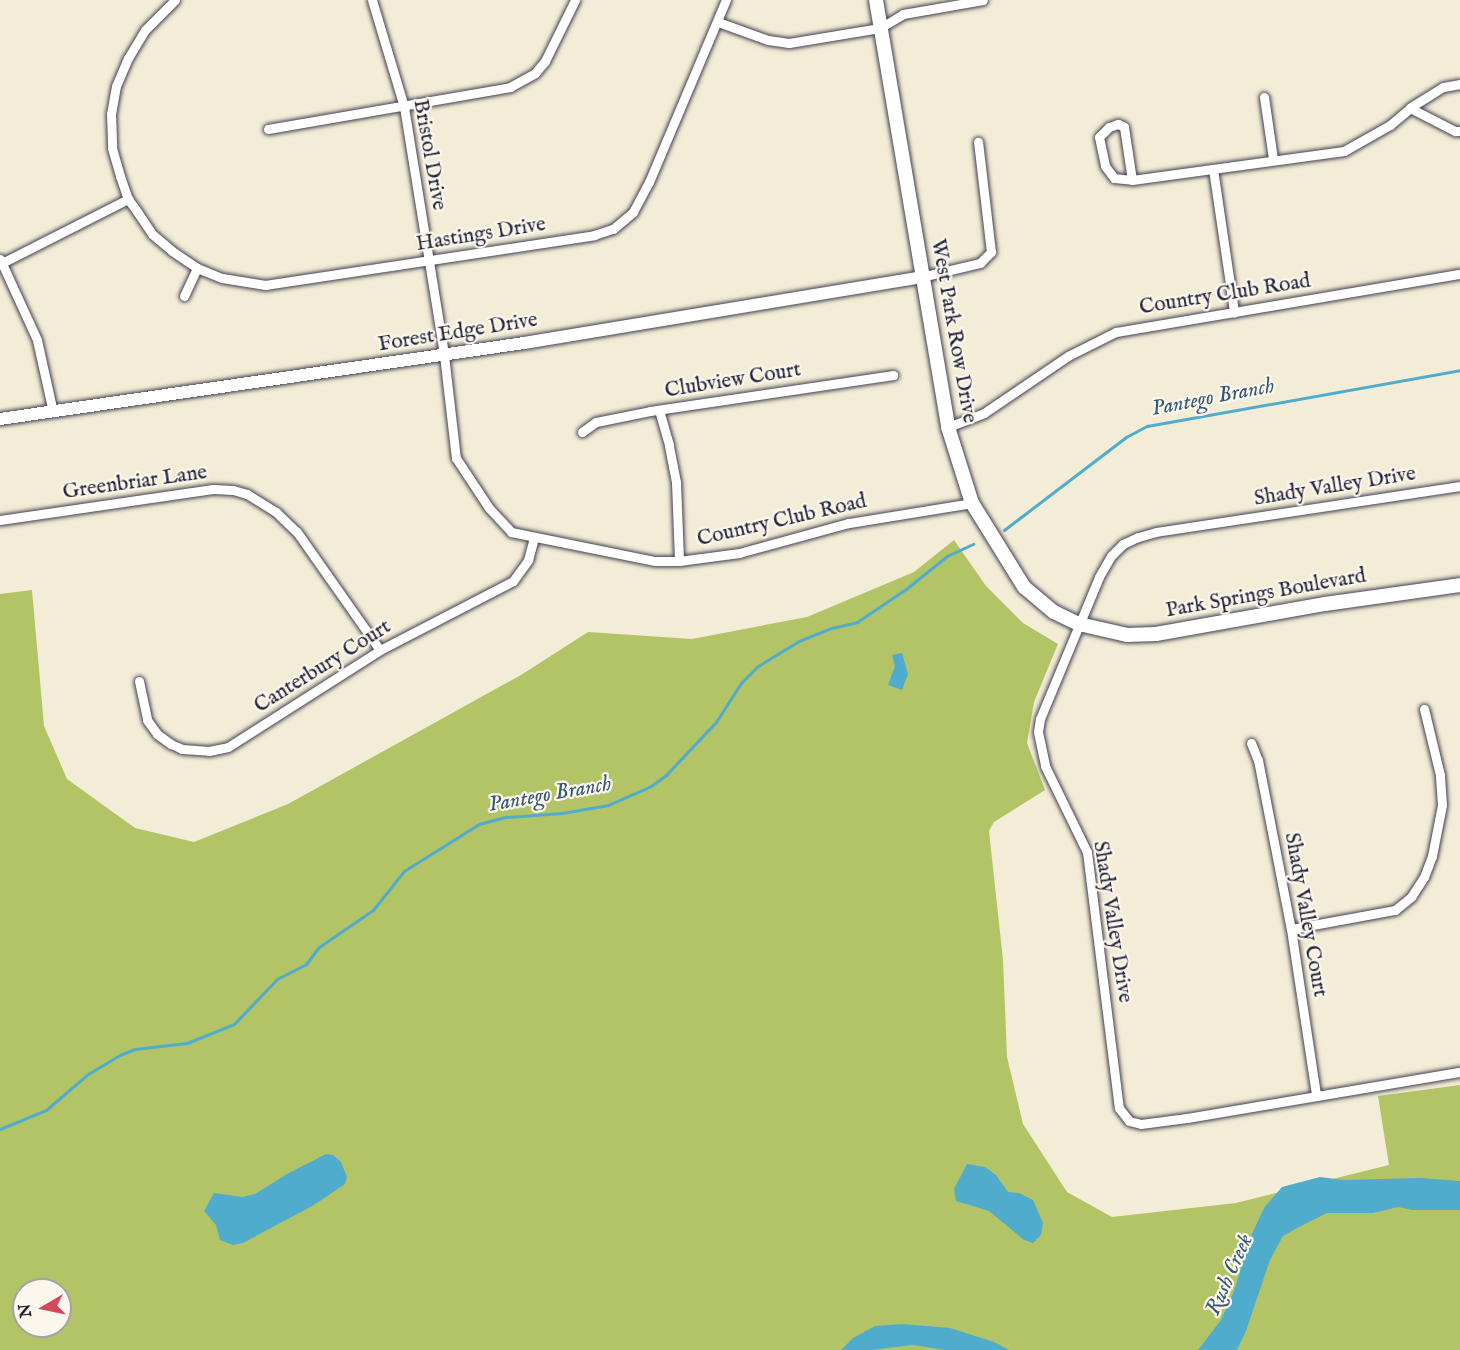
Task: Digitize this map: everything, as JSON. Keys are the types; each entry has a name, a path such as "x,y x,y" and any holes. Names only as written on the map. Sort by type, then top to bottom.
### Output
{"main road":[{"name":"West Park Row Drive","path":"876,0 948,427 972,502 1024,587 1054,612 1079,624"},
{"name":"Park Springs Boulevard","path":"1079,624 1127,635 1156,634 1325,603 1460,585"}],"street":[{"name":"Hastings Drive","path":"175,0 145,30 128,58 116,86 111,112 112,148 128,199 152,234 197,268 222,278 265,285 594,235 625,222 648,182 726,0"},
{"name":"Bristol Drive","path":"372,0 404,107 444,355"},
{"path":"268,129 488,93 510,87 535,73 554,48 575,0"},
{"path":"718,22 768,40 789,43 880,28 903,14 983,0"},
{"path":"1132,180 1124,127 1118,124 1109,127 1099,137 1105,166 1114,178 1132,180 1344,151 1390,125 1410,108 1443,87 1460,84"},
{"path":"1264,97 1273,159"},
{"path":"1410,108 1455,131 1460,131"},
{"path":"921,277 980,263 991,252 978,142"},
{"path":"1213,169 1234,312"},
{"path":"53,412 37,340 1,262 128,199"},
{"path":"184,296 197,268"},
{"name":"Country Club Road","path":"948,427 984,412 1068,356 1116,332 1460,274"},
{"name":"Forest Edge Drive","path":"0,420 444,355 921,277"},
{"name":"Country Club Road","path":"444,355 456,458 503,526 518,535 655,561 679,561 739,553 849,523 972,502"},
{"name":"Clubview Court","path":"582,432 596,422 659,410 893,375"},
{"path":"659,410 676,482 679,561"},
{"name":"Shady Valley Drive","path":"1460,486 1138,537 1111,556 1099,577 1040,719 1039,744 1045,766 1087,852 1119,1108 1129,1121 1141,1124 1460,1072"},
{"name":"Greenbriar Lane","path":"0,520 213,489 233,490 247,494 276,512 297,531 380,650"},
{"name":"Canterbury Court","path":"139,681 147,720 158,734 182,749 220,750 380,650 513,581 528,561 534,538"},
{"path":"1291,929 1395,910 1411,897 1424,877 1432,856 1442,805 1440,775 1424,709"},
{"name":"Shady Valley Court","path":"1251,743 1258,759 1291,929 1316,1095"}],"green space":[{"path":"954,540 986,586 1023,623 1058,644 1034,702 1027,743 1045,790 994,822 989,831 1003,960 1007,1057 1023,1124 1067,1192 1112,1217 1236,1203 1389,1165 1378,1096 1460,1085 1460,1350 0,1350 0,594 32,590 44,726 67,779 135,828 194,842 288,804 521,675 588,632 692,639 807,617 914,572"}],"water":[{"path":"902,653 908,674 902,690 888,685 895,666 892,655"},
{"path":"326,1154 333,1155 341,1162 347,1177 345,1184 314,1205 243,1243 233,1245 220,1240 216,1225 204,1211 214,1193 242,1197 255,1194"},
{"path":"967,1164 985,1167 996,1175 1008,1192 1019,1193 1033,1200 1043,1223 1041,1235 1033,1243 1024,1240 989,1211 956,1201 954,1189"},
{"path":"1320,1177 1343,1180 1420,1178 1460,1181 1460,1210 1412,1210 1398,1207 1373,1213 1327,1213 1299,1227 1283,1236 1270,1260 1246,1331 1237,1350 1198,1350 1221,1320 1234,1291 1251,1236 1264,1208 1282,1187"},
{"path":"903,1324 950,1328 994,1342 1009,1350 945,1350 913,1345 872,1350 841,1350 853,1338 875,1326"}],"waterway":[{"name":"Pantego Branch","path":"1004,530 1126,437 1147,426 1460,370"},
{"name":"Pantego Branch","path":"0,1129 46,1110 88,1074 120,1055 135,1049 187,1043 234,1024 277,979 306,964 319,947 373,910 404,871 479,824 506,817 562,813 608,805 651,786 666,775 716,722 741,683 758,666 799,641 832,628 857,622 906,589 947,556 973,544"}],"water label":[{"name":"Rush Creek","path":"1230,1275"}]}
